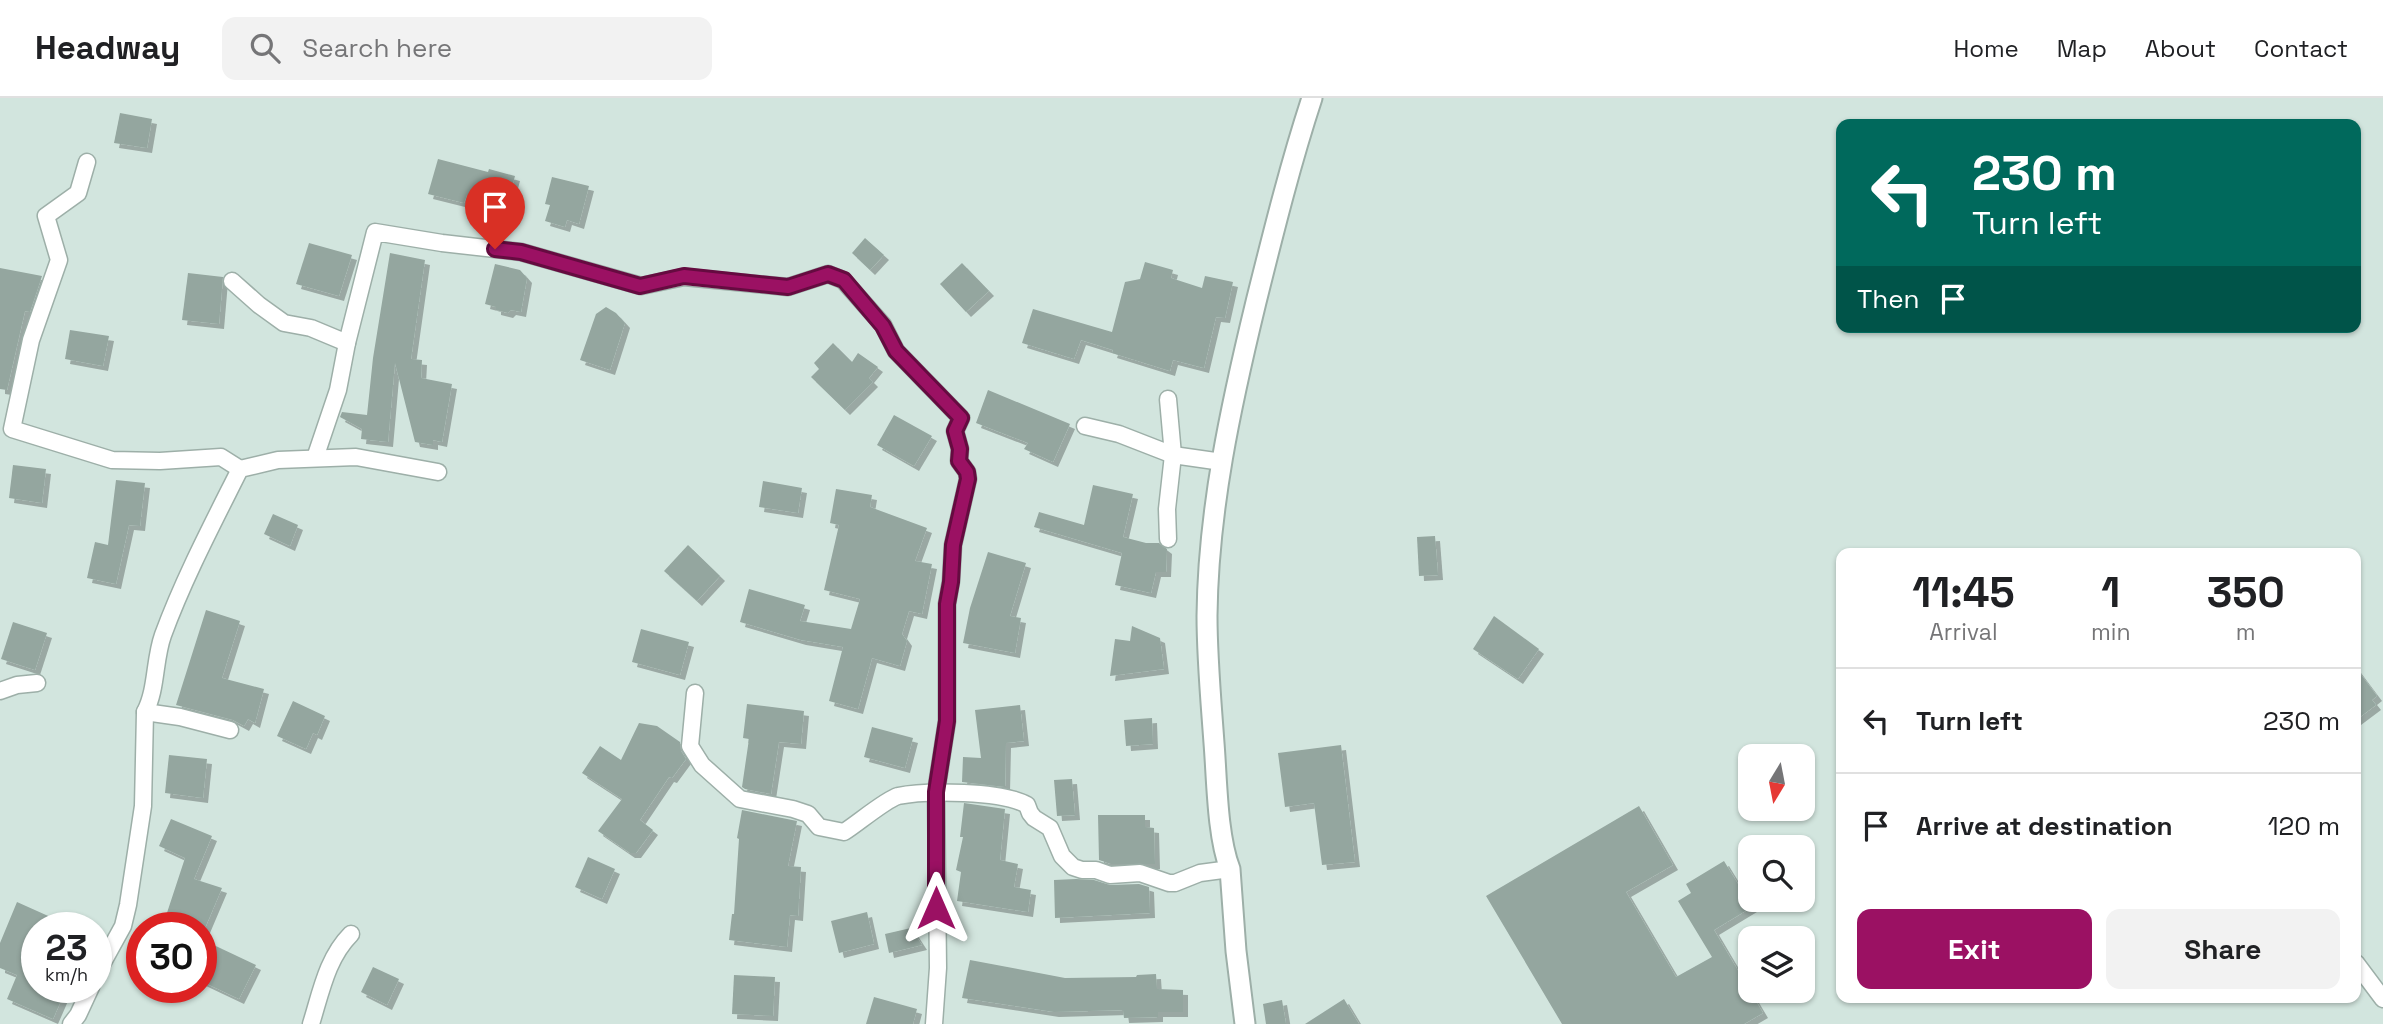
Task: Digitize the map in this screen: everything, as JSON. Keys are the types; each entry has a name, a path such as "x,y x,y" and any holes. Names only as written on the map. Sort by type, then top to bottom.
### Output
{"street":[{"path":"1244,1022 1230,869 1219,805 1207,617 1211,556 1228,423 1264,269 1312,98"},
{"path":"87,162 78,193 46,216 59,260 31,340 12,429 112,460 160,461 220,457 240,469 278,460 355,457 438,472"},
{"path":"315,458 338,390 375,232 521,252 640,286 684,276 788,287 828,274 844,280 883,326 896,351 961,418 955,431 960,449 959,461 967,472 968,479 953,545 947,604 947,721 936,792 938,968 934,1024"},
{"path":"232,281 284,323 311,328 347,343"},
{"path":"1168,399 1173,455 1167,509 1168,539"},
{"path":"1085,426 1119,434 1173,455 1222,462"},
{"path":"112,946 123,926 128,905 143,806 145,712 151,700 163,636 240,469"},
{"path":"0,691 37,683"},
{"path":"695,692 690,746 702,765 740,799 808,814 819,827 844,832 896,797 936,792 1019,800 1027,805 1034,818 1050,828 1062,856 1068,863 1082,870 1096,870 1110,875 1140,873 1169,883 1200,873 1230,869"},
{"path":"145,712 230,730"},
{"path":"311,1024 331,961 339,946 351,934"},
{"path":"2361,970 2383,999"},
{"path":"71,1024 84,1003"}],"building":[{"path":"120,113 152,119 147,148 114,143"},
{"path":"438,159 515,176 507,206 467,195 464,203 428,194"},
{"path":"552,177 589,186 579,224 567,220 565,227 545,221 550,205 545,204"},
{"path":"865,238 884,255 870,270 852,253"},
{"path":"309,243 352,255 339,296 296,284"},
{"path":"390,253 425,260 411,359 422,360 421,378 452,384 442,442 433,440 433,445 415,442 395,363 388,442 361,439 362,429 340,417 342,412 367,415"},
{"path":"1145,262 1173,270 1171,278 1202,288 1205,276 1233,282 1225,318 1216,317 1204,368 1173,360 1170,371 1081,340 1074,359 1022,343 1033,309 1112,332 1125,282 1140,279"},
{"path":"962,263 989,291 966,312 940,284"},
{"path":"495,264 520,270 527,278 521,312 511,310 508,313 485,304"},
{"path":"0,268 42,276 30,312 25,311 7,390 0,389"},
{"path":"188,273 223,277 219,324 182,320"},
{"path":"606,307 625,323 610,370 580,360 596,314"},
{"path":"70,330 109,336 103,366 65,359"},
{"path":"833,343 852,362 858,353 878,367 869,378 873,382 845,410 811,377 819,369 814,363"},
{"path":"988,390 1070,424 1053,462 1024,449 1028,443 976,423"},
{"path":"894,415 932,436 914,466 877,445"},
{"path":"13,465 46,469 42,503 9,498"},
{"path":"116,480 145,483 140,526 129,525 116,584 87,578 95,542 108,545"},
{"path":"763,481 802,488 798,513 759,507"},
{"path":"1093,485 1133,494 1123,537 1146,543 1159,543 1167,549 1166,572 1156,572 1151,593 1115,585 1122,553 1034,527 1039,512 1084,525"},
{"path":"836,489 872,495 870,507 927,528 915,561 932,564 922,614 909,611 902,634 907,641 900,666 872,658 858,709 829,701 843,647 801,640 740,622 749,589 805,605 800,621 851,629 860,599 824,590 839,525 830,523"},
{"path":"273,514 298,525 290,546 264,534"},
{"path":"1435,536 1438,575 1419,576 1417,537"},
{"path":"688,545 720,576 697,601 664,571"},
{"path":"988,552 1026,563 1010,616 1021,618 1015,653 963,643 970,608"},
{"path":"206,610 240,621 222,678 264,689 255,723 248,719 244,726 233,720 176,705"},
{"path":"1494,616 1539,649 1518,679 1473,649"},
{"path":"13,622 47,633 35,670 1,659"},
{"path":"1132,626 1160,638 1164,669 1110,676 1115,639 1130,641"},
{"path":"641,629 689,642 680,675 632,662"},
{"path":"2361,675 2377,696 2372,700 2376,705 2361,716"},
{"path":"293,701 325,716 317,735 313,733 306,749 277,736"},
{"path":"747,704 804,711 801,744 779,742 771,794 742,787 749,739 743,738"},
{"path":"1020,705 1024,741 1006,743 1005,787 962,782 963,757 981,758 975,710"},
{"path":"1152,718 1153,744 1126,746 1124,720"},
{"path":"639,723 657,726 680,742 686,759 672,778 669,777 640,820 653,830 636,853 630,853 598,831 622,799 582,773 600,746 621,760"},
{"path":"872,727 913,738 905,768 864,757"},
{"path":"1341,745 1355,862 1322,865 1314,803 1285,807 1278,753"},
{"path":"169,755 207,759 203,798 165,793"},
{"path":"1072,779 1075,815 1057,816 1054,780"},
{"path":"964,803 1005,809 1000,860 1018,864 1014,887 1031,890 1028,912 957,901 961,872 956,870 963,837 960,837"},
{"path":"1639,806 1673,865 1626,892 1676,977 1712,957 1678,901 1691,893 1686,884 1724,861 1738,884 1738,912 1744,912 1714,930 1738,971 1738,1003 1757,1003 1763,1013 1744,1024 1562,1024 1486,896"},
{"path":"742,810 797,821 788,866 801,867 798,916 790,915 787,947 729,940 734,914 737,838"},
{"path":"1098,815 1145,815 1145,827 1154,828 1155,864 1111,864 1099,860"},
{"path":"171,819 212,836 194,879 222,888 212,912 167,912 185,858 159,846"},
{"path":"588,857 615,869 602,899 575,887"},
{"path":"1054,880 1094,880 1110,885 1139,884 1149,887 1150,913 1055,918"},
{"path":"17,902 39,912 21,912 21,1003 60,1003 53,1019 7,999 17,975 0,968 0,943"},
{"path":"867,912 874,944 839,953 831,921"},
{"path":"911,928 922,945 889,953 885,934"},
{"path":"217,947 256,965 239,999 217,989"},
{"path":"970,960 1065,978 1136,977 1156,974 1157,989 1183,990 1183,1012 1158,1012 1158,1017 1124,1018 1123,1010 1054,1012 962,998"},
{"path":"373,967 399,979 387,1005 361,992"},
{"path":"734,975 775,977 773,1016 732,1014"},
{"path":"874,997 917,1009 913,1024 866,1024"},
{"path":"1344,999 1359,1024 1305,1024"},
{"path":"1282,1000 1286,1024 1266,1024 1263,1004"}],"route":[{"path":"495,249 521,252 640,286 684,276 788,287 828,274 844,280 883,326 896,351 961,418 955,431 960,449 959,461 967,472 968,479 953,545 947,604 947,721 936,792 936,908"}]}
